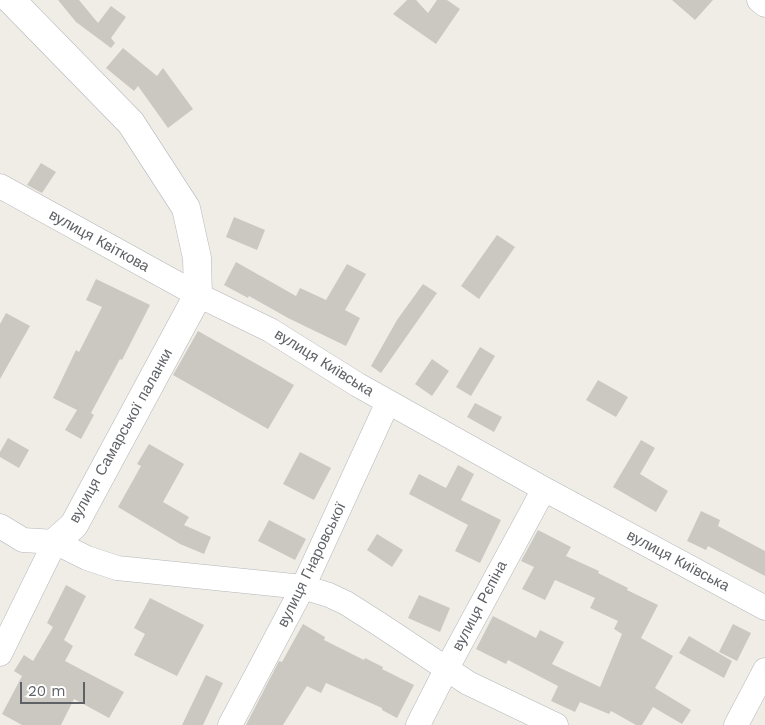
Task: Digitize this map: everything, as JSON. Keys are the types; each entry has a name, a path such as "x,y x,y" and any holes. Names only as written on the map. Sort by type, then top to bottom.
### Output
{"street":[{"path":"12,0 130,123 186,208 197,258 198,295"},
{"path":"759,0 765,5"},
{"name":"вулиця Квіткова","path":"0,186 198,295"},
{"name":"вулиця Київська","path":"198,295 270,330 388,402 544,489 765,608"},
{"name":"вулиця Самарської паланки","path":"0,654 56,542 74,525 198,295"},
{"name":"вулиця Гнаровської","path":"230,725 303,587 388,402"},
{"name":"вулиця Рєпіна","path":"418,725 446,668 544,489"},
{"path":"0,526 23,540 56,542 87,558 117,568 303,587 330,595 346,603 468,683 556,725"},
{"path":"736,725 765,670"}],"building":[{"path":"58,0 79,0 98,23 111,6 126,17 111,38 115,43 111,48 76,22"},
{"path":"407,0 416,0 428,13 437,0 447,0 460,9 436,44 393,14"},
{"path":"672,0 713,0 695,20"},
{"path":"123,48 157,76 163,68 193,109 168,128 138,86 134,91 106,68"},
{"path":"41,163 56,172 42,193 27,185"},
{"path":"234,217 265,230 257,250 226,237"},
{"path":"497,235 515,247 479,299 461,286"},
{"path":"236,262 296,296 300,288 326,300 347,264 366,274 345,310 360,318 346,346 224,285"},
{"path":"96,279 150,305 122,360 120,359 91,413 94,415 81,439 65,430 77,410 53,398 76,350 79,352 102,307 86,300"},
{"path":"423,284 437,293 381,373 371,366 397,320"},
{"path":"6,313 30,326 0,379 0,324"},
{"path":"198,331 294,385 268,429 173,375"},
{"path":"480,347 495,356 471,396 456,387"},
{"path":"432,359 449,371 432,396 415,384"},
{"path":"598,380 628,397 616,417 586,400"},
{"path":"475,403 502,417 494,432 467,417"},
{"path":"8,438 29,450 19,468 0,457 0,452"},
{"path":"641,440 655,448 640,474 668,491 656,512 613,487"},
{"path":"149,444 184,464 163,502 189,517 184,525 211,537 204,554 180,544 118,507 141,466 137,464"},
{"path":"300,452 331,468 314,500 283,484"},
{"path":"458,465 474,474 461,500 501,520 480,563 455,551 468,525 409,494 419,474 446,488"},
{"path":"701,511 720,520 718,526 765,551 765,576 708,546 706,550 687,541"},
{"path":"269,520 306,539 295,560 258,541"},
{"path":"538,530 571,547 566,556 599,571 598,573 628,588 627,590 658,605 641,638 673,656 655,688 691,710 682,724 653,707 642,725 636,725 611,711 609,714 580,702 575,712 551,701 558,686 508,660 506,664 476,649 493,616 536,638 540,630 564,642 552,664 600,687 622,634 614,629 618,621 590,608 595,598 555,580 545,600 522,589 534,567 521,561"},
{"path":"377,534 403,550 392,567 367,550"},
{"path":"66,585 86,596 64,640 73,646 65,661 124,692 109,718 74,699 61,725 22,725 2,714 22,676 14,671 24,655 33,661 53,627 47,623"},
{"path":"419,595 450,608 440,632 408,618"},
{"path":"150,598 204,625 177,676 134,655 145,634 134,628"},
{"path":"303,624 325,637 324,640 364,660 365,658 383,667 382,669 414,685 397,718 382,710 382,708 326,683 321,693 307,686 283,725 246,725 279,661 282,662"},
{"path":"733,624 751,633 737,661 719,652"},
{"path":"689,636 732,661 724,678 679,653"},
{"path":"206,675 223,683 203,725 182,725"}]}
